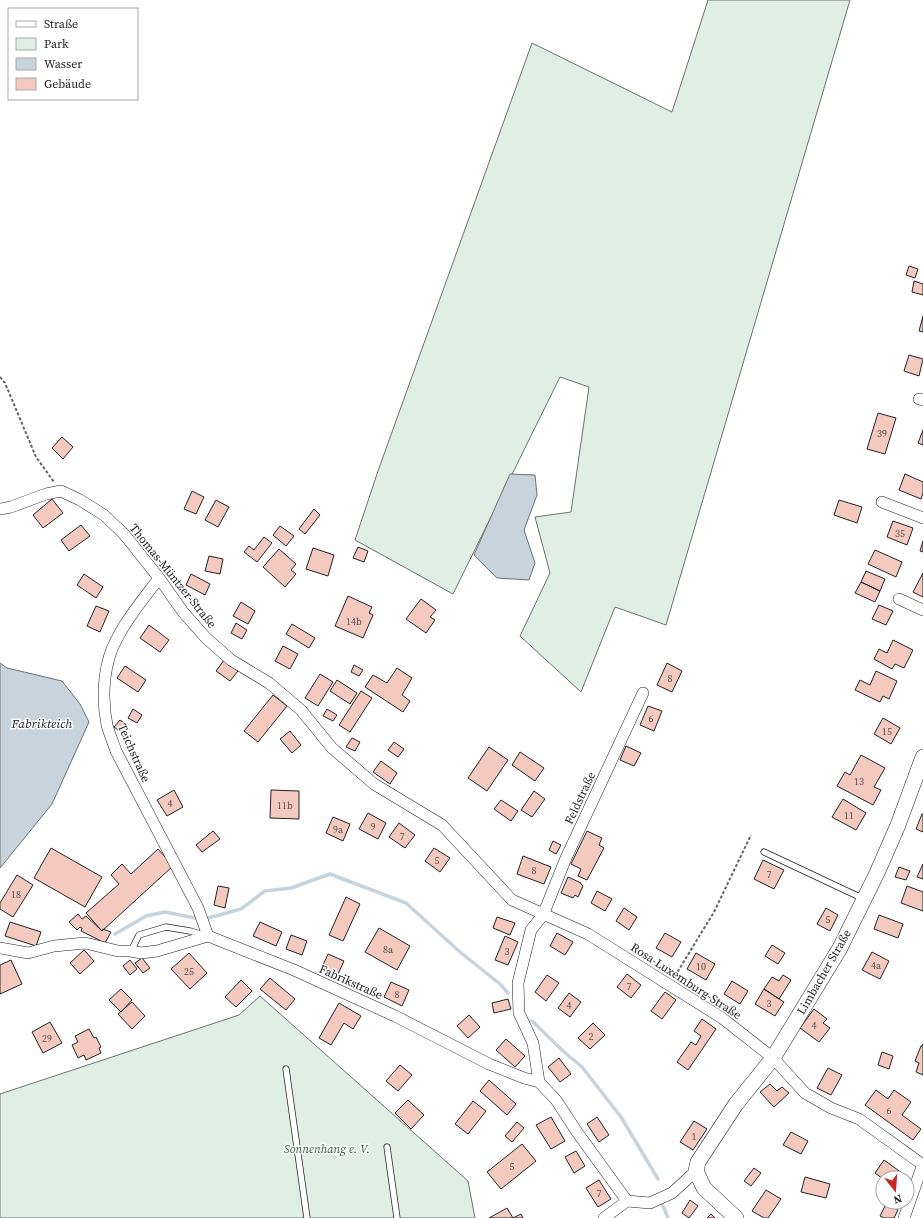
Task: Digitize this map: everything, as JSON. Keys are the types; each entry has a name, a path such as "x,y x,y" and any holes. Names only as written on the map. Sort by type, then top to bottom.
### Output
{"street":[{"path":"0,509 11,507 46,494 61,491"},
{"name":"Thomas-Müntzer-Straße","path":"61,491 80,500 104,515 124,534 159,578 183,612 206,638 231,660 269,683 301,710 332,748 374,784 442,825 512,900 543,915"},
{"path":"882,502 923,518"},
{"name":"Teichstraße","path":"159,578 127,622 112,650 105,675 104,705 107,725 116,751 198,908 208,936"},
{"path":"899,599 923,610"},
{"name":"Feldstraße","path":"543,915 566,858 643,692"},
{"name":"Limbacher Straße","path":"696,1171 698,1162 704,1151 736,1104 773,1058 840,948 898,825 923,757"},
{"path":"543,915 531,930 518,983 519,1013 533,1042 539,1082 556,1100 577,1132 627,1201"},
{"name":"Rosa-Luxemburg-Straße","path":"543,915 588,934 722,1018 773,1058 805,1093 831,1108 859,1119 923,1165"},
{"path":"0,948 28,954 54,946 85,943 118,951 141,953 157,951 208,936"},
{"name":"Fabrikstraße","path":"208,936 294,970 388,1012 489,1064 524,1078 539,1082"},
{"path":"904,1218 923,1165"},
{"path":"604,1218 627,1201 650,1203 672,1193 696,1171 704,1188 736,1218"}],"lane":[{"path":"764,852 864,899"},
{"path":"131,951 139,935 166,927 208,936"},
{"path":"286,1069 307,1218"},
{"path":"386,1147 397,1218"}],"path":[{"path":"0,377 5,383 36,457 61,491"},
{"path":"669,985 714,912 751,835"}],"green space":[{"path":"708,0 850,0 666,625 615,607 581,692 520,636 550,573 535,517 571,512 589,387 560,377 453,594 355,540 378,471 532,43 672,112"},
{"name":"Sonnenhang e. V.","path":"260,996 468,1181 475,1218 0,1218 0,1094 239,1015"}],"water":[{"path":"510,474 535,475 537,495 524,530 535,563 529,580 497,578 474,555"},
{"name":"Fabrikteich","path":"0,663 7,668 62,681 80,704 89,722 52,804 0,868"}],"building":[{"path":"909,266 918,269 915,278 906,275"},
{"path":"914,281 923,284 923,295 912,292"},
{"path":"923,316 923,332 919,331"},
{"path":"909,355 923,359 919,376 904,371"},
{"path":"878,413 896,418 885,454 867,449"},
{"path":"923,430 923,445 918,443"},
{"path":"62,437 73,447 63,459 52,448"},
{"path":"905,474 923,482 923,493 921,499 899,490"},
{"path":"192,491 204,497 196,514 184,509"},
{"path":"52,499 63,513 43,528 33,515"},
{"path":"216,500 229,507 218,527 205,520"},
{"path":"839,500 862,507 857,523 834,515"},
{"path":"314,509 320,515 305,534 299,529"},
{"path":"893,521 913,528 907,545 887,537"},
{"path":"81,525 90,536 69,551 61,540"},
{"path":"280,526 294,536 286,546 273,535"},
{"path":"264,537 272,543 257,562 244,552 249,546 254,550"},
{"path":"923,541 923,552 920,551"},
{"path":"358,547 368,551 364,562 353,558"},
{"path":"313,548 334,555 328,576 306,569"},
{"path":"279,549 296,564 291,570 296,574 285,587 263,567"},
{"path":"875,550 902,562 896,577 868,564"},
{"path":"209,556 223,559 220,574 205,571"},
{"path":"866,571 885,579 880,591 861,582"},
{"path":"923,573 923,597 913,592"},
{"path":"84,574 103,587 96,598 77,585"},
{"path":"191,574 210,584 205,595 186,585"},
{"path":"861,582 880,591 875,602 855,593"},
{"path":"348,596 372,607 369,613 373,615 363,638 335,626"},
{"path":"421,599 436,610 430,617 435,620 426,633 406,619"},
{"path":"241,602 255,611 248,624 233,616"},
{"path":"879,605 893,611 886,625 872,619"},
{"path":"96,606 109,611 100,632 87,626"},
{"path":"236,623 247,630 242,639 231,633"},
{"path":"292,624 315,638 309,648 286,634"},
{"path":"149,625 169,640 160,652 140,638"},
{"path":"893,640 913,650 904,668 895,664 892,669 874,659 879,649 887,653"},
{"path":"283,646 298,654 290,669 275,661"},
{"path":"224,660 238,671 230,681 216,671"},
{"path":"667,663 682,671 672,692 657,685"},
{"path":"354,665 363,670 359,676 351,672"},
{"path":"125,666 146,680 138,692 117,678"},
{"path":"397,668 412,678 402,695 410,701 403,712 365,687 373,675 387,683"},
{"path":"876,671 897,681 889,699 883,696 880,702 855,690 860,680 870,685"},
{"path":"320,674 333,682 318,706 305,698"},
{"path":"337,680 357,693 350,704 330,691"},
{"path":"361,691 372,698 350,732 339,725"},
{"path":"273,695 287,706 258,742 244,731"},
{"path":"648,706 662,711 654,731 640,725"},
{"path":"133,709 142,715 137,723 128,718"},
{"path":"327,709 337,715 333,721 323,716"},
{"path":"883,718 900,728 891,744 874,734"},
{"path":"120,720 128,726 122,733 114,727"},
{"path":"290,731 301,745 292,753 280,739"},
{"path":"352,738 360,742 355,751 346,747"},
{"path":"394,742 404,749 398,757 388,750"},
{"path":"626,746 641,753 634,766 620,760"},
{"path":"489,747 508,760 487,791 468,778"},
{"path":"520,752 544,768 535,781 512,765"},
{"path":"861,755 885,768 874,787 881,790 873,805 837,786 845,772 850,775"},
{"path":"381,761 397,773 390,784 373,772"},
{"path":"174,790 183,807 167,816 157,800"},
{"path":"271,790 299,791 299,819 270,818"},
{"path":"534,791 545,799 532,817 521,810"},
{"path":"843,799 866,813 856,830 832,817"},
{"path":"501,800 518,811 511,821 494,809"},
{"path":"368,813 386,823 378,839 359,829"},
{"path":"923,814 923,832 916,829"},
{"path":"333,817 350,824 343,841 326,833"},
{"path":"399,823 415,835 405,848 389,837"},
{"path":"213,831 220,839 202,852 196,845"},
{"path":"587,831 602,838 599,845 604,848 587,880 578,876 581,869 571,864"},
{"path":"553,841 561,845 556,854 549,850"},
{"path":"51,848 102,877 85,907 34,878"},
{"path":"434,848 450,858 440,872 425,861"},
{"path":"158,849 173,866 102,931 86,913 119,884 111,875 122,864 131,874"},
{"path":"523,856 551,867 544,884 517,874"},
{"path":"763,860 784,870 774,889 754,879"},
{"path":"923,864 923,879 917,877"},
{"path":"899,867 910,871 906,880 895,877"},
{"path":"17,875 33,885 13,917 0,909 0,903"},
{"path":"568,877 581,883 583,886 578,897 575,895 573,898 561,893"},
{"path":"218,886 229,888 225,908 214,905"},
{"path":"907,886 923,892 923,911 901,903"},
{"path":"597,891 612,899 605,911 591,903"},
{"path":"346,897 360,904 343,941 329,935"},
{"path":"624,908 637,917 629,930 616,921"},
{"path":"826,908 838,915 830,931 817,924"},
{"path":"78,914 82,919 86,916 102,931 103,929 111,932 105,943 81,931 82,928 80,927 77,930 69,922"},
{"path":"879,915 903,924 898,938 874,929"},
{"path":"497,917 515,923 510,935 493,928"},
{"path":"10,922 41,932 36,946 5,936"},
{"path":"260,922 282,932 276,946 253,936"},
{"path":"379,928 410,946 397,970 365,952"},
{"path":"557,933 573,942 565,955 550,946"},
{"path":"665,933 681,942 672,957 656,948"},
{"path":"291,935 307,941 302,955 286,949"},
{"path":"505,936 518,942 508,965 495,960"},
{"path":"772,945 785,953 778,964 765,956"},
{"path":"84,950 94,961 80,974 70,963"},
{"path":"872,952 889,961 880,979 862,970"},
{"path":"189,953 207,973 190,989 171,969"},
{"path":"696,953 715,964 706,980 687,969"},
{"path":"328,954 344,961 338,974 322,967"},
{"path":"142,958 150,968 143,973 135,963"},
{"path":"11,960 22,984 0,994 0,965"},
{"path":"130,960 137,969 130,975 123,966"},
{"path":"627,974 641,985 631,998 617,987"},
{"path":"547,975 559,983 546,1001 535,992"},
{"path":"783,975 791,980 779,999 764,989 772,977 779,981"},
{"path":"270,978 295,999 286,1010 260,989"},
{"path":"241,980 252,991 236,1007 225,997"},
{"path":"732,981 748,991 740,1004 724,994"},
{"path":"391,982 409,990 402,1006 384,997"},
{"path":"121,989 132,1000 121,1012 109,1000"},
{"path":"764,989 784,1002 775,1016 755,1004"},
{"path":"665,992 676,1000 662,1019 651,1011"},
{"path":"569,993 581,1002 570,1017 558,1008"},
{"path":"508,999 511,1009 494,1013 492,1003"},
{"path":"132,1002 145,1016 132,1029 118,1014"},
{"path":"339,1003 361,1016 353,1029 344,1023 331,1045 319,1038"},
{"path":"814,1009 827,1019 823,1023 830,1028 819,1042 800,1028"},
{"path":"469,1015 480,1027 468,1038 457,1026"},
{"path":"702,1019 716,1029 688,1070 677,1062 691,1042 696,1045 701,1036 694,1031"},
{"path":"50,1022 62,1043 43,1053 32,1032"},
{"path":"593,1023 605,1035 590,1049 578,1038"},
{"path":"89,1029 94,1038 96,1037 101,1047 99,1048 101,1053 86,1060 84,1055 78,1058 72,1045 78,1042 75,1036"},
{"path":"506,1039 525,1056 515,1067 496,1050"},
{"path":"923,1044 923,1075 916,1072 919,1063 915,1061"},
{"path":"882,1052 893,1056 889,1069 878,1065"},
{"path":"559,1058 571,1074 560,1082 548,1067"},
{"path":"400,1065 412,1075 398,1091 386,1081"},
{"path":"828,1068 842,1075 831,1095 817,1088"},
{"path":"489,1080 516,1104 507,1115 480,1091"},
{"path":"770,1084 777,1091 782,1087 789,1093 774,1107 760,1092"},
{"path":"876,1090 888,1099 894,1090 911,1102 902,1115 921,1129 913,1140 865,1105"},
{"path":"408,1100 424,1115 411,1129 395,1113"},
{"path":"473,1101 486,1111 468,1134 455,1124"},
{"path":"551,1117 565,1141 551,1149 536,1125"},
{"path":"597,1117 609,1135 599,1142 587,1124"},
{"path":"694,1121 707,1129 693,1150 680,1142"},
{"path":"517,1122 524,1128 512,1142 505,1136"},
{"path":"791,1132 808,1141 801,1154 783,1145"},
{"path":"522,1144 536,1161 501,1189 487,1172"},
{"path":"576,1151 585,1166 574,1173 565,1157"},
{"path":"884,1160 898,1170 877,1170"},
{"path":"754,1168 761,1173 751,1186 744,1181"},
{"path":"805,1177 830,1184 826,1198 801,1192"},
{"path":"599,1180 611,1199 598,1207 586,1188"},
{"path":"766,1190 781,1199 768,1218 764,1218 752,1211"},
{"path":"690,1200 698,1206 689,1218 682,1213"},
{"path":"507,1208 513,1218 489,1218"},
{"path":"883,1210 898,1210 894,1218 884,1218 880,1216"},
{"path":"521,1214 523,1218 513,1218"},
{"path":"711,1214 715,1218 707,1218"}],"waterway":[{"path":"115,934 146,916 165,912 195,918 208,918 241,909 265,891 291,888 330,874 406,903 460,952 500,984 508,993"},
{"path":"532,1021 582,1067 621,1117 658,1179"},
{"path":"662,1204 668,1218"}]}
